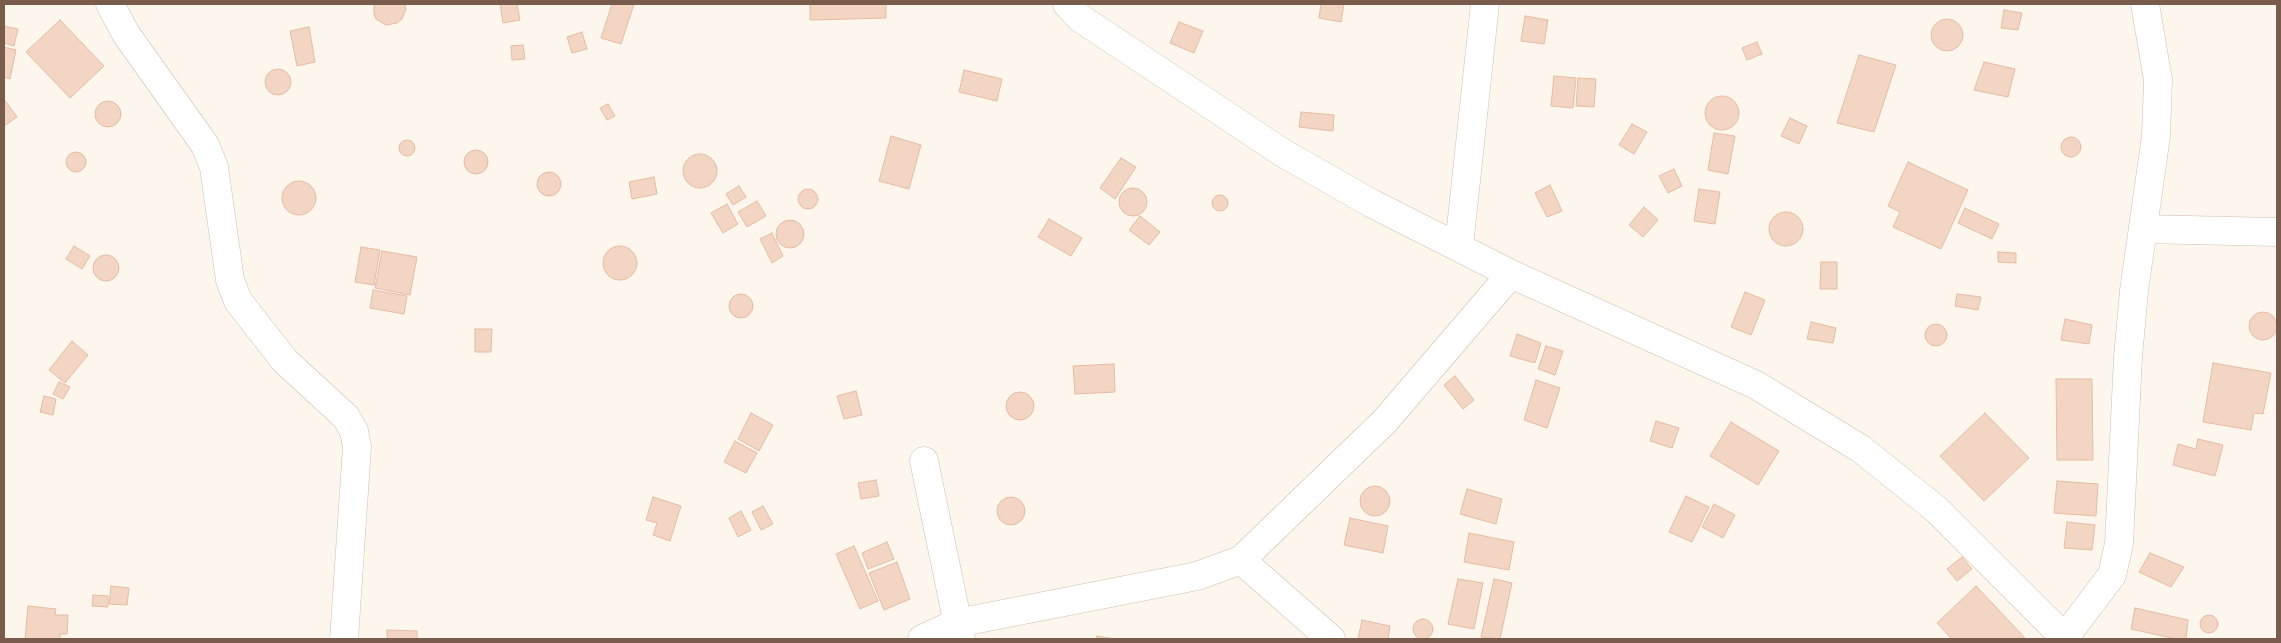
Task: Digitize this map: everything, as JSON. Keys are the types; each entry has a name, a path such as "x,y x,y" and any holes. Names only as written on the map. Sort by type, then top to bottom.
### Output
{"street":[{"path":"110,4 126,34 205,145 214,167 230,280 238,301 285,361 346,417 354,431 358,447 344,639"},
{"path":"1067,4 1080,18 1283,153 1371,203 1512,274 1756,385 1861,448 1936,509 2065,638 2112,575 2119,544 2128,357 2156,136 2158,80 2145,4"},
{"path":"1459,246 1486,4"},
{"path":"2143,229 2277,232"},
{"path":"922,639 1197,576 1241,560 1385,421 1512,274"},
{"path":"924,461 959,631"},
{"path":"1241,560 1331,639"}],"building":[{"path":"374,4 405,4 406,9 402,19 397,23 386,25 376,19"},
{"path":"500,4 517,4 520,20 503,23"},
{"path":"612,4 634,4 621,44 601,38"},
{"path":"810,4 886,4 886,18 810,20"},
{"path":"1321,4 1344,4 1341,22 1319,18"},
{"path":"2004,10 2022,13 2018,30 2001,28"},
{"path":"1525,16 1548,20 1544,44 1521,41"},
{"path":"1947,19 1959,23 1963,35 1959,47 1947,51 1935,47 1931,35 1935,23"},
{"path":"60,20 104,66 70,98 26,52"},
{"path":"1179,22 1203,31 1194,53 1170,43"},
{"path":"4,26 18,29 14,46 4,43"},
{"path":"309,27 315,62 297,66 290,31"},
{"path":"582,32 587,49 572,53 567,37"},
{"path":"1757,42 1762,54 1747,60 1742,48"},
{"path":"523,45 525,59 512,60 511,46"},
{"path":"4,47 16,50 10,79 4,77"},
{"path":"1859,55 1896,65 1874,132 1837,123"},
{"path":"1984,62 2015,69 2008,97 1974,90"},
{"path":"278,69 287,73 291,82 287,91 278,95 269,91 265,82 269,73"},
{"path":"964,70 1002,79 997,101 959,92"},
{"path":"1554,76 1576,78 1573,108 1551,106"},
{"path":"1578,78 1596,79 1594,107 1576,106"},
{"path":"1722,96 1734,101 1739,113 1734,125 1722,130 1710,125 1705,113 1710,101"},
{"path":"4,99 17,117 4,126"},
{"path":"108,101 117,105 121,114 117,123 108,127 99,123 95,114 99,105"},
{"path":"608,104 615,116 607,120 600,108"},
{"path":"1301,112 1334,115 1333,131 1299,127"},
{"path":"1790,118 1807,126 1799,144 1781,136"},
{"path":"1632,124 1647,132 1634,154 1619,145"},
{"path":"1714,133 1735,136 1728,174 1708,170"},
{"path":"891,136 921,145 909,189 879,181"},
{"path":"2071,137 2078,140 2081,147 2078,154 2071,157 2064,154 2061,147 2064,140"},
{"path":"404,140 410,140 415,145 413,154 404,156 399,151 399,145"},
{"path":"476,150 481,151 487,157 487,167 481,173 476,174 471,173 465,167 464,162 465,157 471,151"},
{"path":"76,152 83,155 86,162 83,169 76,172 69,169 66,162 69,155"},
{"path":"700,154 712,159 717,171 712,183 700,188 688,183 683,171 688,159"},
{"path":"1121,158 1136,167 1115,199 1100,188"},
{"path":"1908,162 1968,190 1941,249 1893,227 1900,212 1888,206"},
{"path":"1674,169 1682,186 1668,193 1659,176"},
{"path":"549,172 554,173 560,179 560,189 554,195 549,196 544,195 538,189 537,184 538,179 544,173"},
{"path":"654,177 657,194 632,199 629,182"},
{"path":"299,181 311,186 316,198 311,210 299,215 287,210 282,198 287,186"},
{"path":"1550,185 1562,211 1547,217 1535,193"},
{"path":"739,186 746,197 733,205 726,194"},
{"path":"1133,188 1143,192 1147,202 1143,212 1133,216 1123,212 1119,202 1123,192"},
{"path":"808,189 815,192 818,199 815,206 808,209 801,206 798,199 801,192"},
{"path":"1699,189 1720,192 1715,224 1694,221"},
{"path":"1217,195 1223,195 1228,200 1226,209 1217,211 1212,206 1212,200"},
{"path":"757,201 766,216 747,227 738,212"},
{"path":"727,204 738,224 723,233 711,213"},
{"path":"1644,207 1658,220 1643,237 1629,225"},
{"path":"1965,208 1999,224 1992,239 1958,223"},
{"path":"1786,212 1798,217 1803,229 1798,241 1786,246 1774,241 1769,229 1774,217"},
{"path":"1140,216 1160,232 1149,245 1129,230"},
{"path":"1049,219 1082,238 1071,256 1038,237"},
{"path":"790,220 800,224 804,234 800,244 790,248 780,244 776,234 780,224"},
{"path":"772,233 783,256 772,263 760,239"},
{"path":"74,246 90,256 82,269 66,259"},
{"path":"620,246 632,251 637,263 632,275 620,280 608,275 603,263 608,251"},
{"path":"361,247 380,250 374,285 355,282"},
{"path":"382,251 417,257 410,295 375,288"},
{"path":"1998,252 2016,253 2016,263 1998,262"},
{"path":"106,255 115,259 119,268 115,277 106,281 97,277 93,268 97,259"},
{"path":"1821,262 1837,262 1837,289 1820,289"},
{"path":"373,290 407,296 404,314 370,308"},
{"path":"1745,292 1765,300 1751,335 1731,327"},
{"path":"741,294 746,295 752,301 752,311 746,317 741,318 736,317 730,311 729,306 730,301 736,295"},
{"path":"1957,294 1981,297 1978,310 1955,306"},
{"path":"2263,312 2273,316 2277,326 2273,336 2263,340 2253,336 2249,326 2253,316"},
{"path":"2065,319 2092,325 2089,344 2061,340"},
{"path":"1811,322 1836,328 1833,343 1807,339"},
{"path":"1936,324 1944,327 1947,335 1944,343 1936,346 1928,343 1925,335 1928,327"},
{"path":"475,329 492,329 491,352 475,352"},
{"path":"1517,334 1541,343 1535,363 1510,356"},
{"path":"72,341 88,355 65,383 49,370"},
{"path":"1546,346 1563,351 1555,375 1538,369"},
{"path":"2213,363 2271,373 2263,414 2254,413 2251,430 2203,422"},
{"path":"1114,364 1115,392 1075,394 1073,366"},
{"path":"1455,376 1474,400 1463,409 1444,385"},
{"path":"2056,379 2092,379 2093,460 2057,460"},
{"path":"1536,380 1560,388 1547,428 1524,420"},
{"path":"59,382 70,387 63,399 53,394"},
{"path":"856,391 862,415 844,419 837,396"},
{"path":"1020,392 1030,396 1034,406 1030,416 1020,420 1010,416 1006,406 1010,396"},
{"path":"44,396 56,399 53,415 40,412"},
{"path":"751,413 773,425 759,451 738,439"},
{"path":"1985,413 2029,458 1984,501 1940,456"},
{"path":"1656,421 1679,428 1672,448 1650,441"},
{"path":"1731,422 1779,451 1758,485 1710,456"},
{"path":"2198,439 2223,445 2215,476 2173,465 2178,444 2196,449"},
{"path":"735,441 757,453 746,473 724,462"},
{"path":"876,480 879,496 861,499 858,483"},
{"path":"2057,481 2098,484 2096,516 2054,513"},
{"path":"1375,486 1386,490 1390,501 1386,512 1375,516 1364,512 1360,501 1364,490"},
{"path":"1467,489 1502,499 1496,524 1460,514"},
{"path":"1686,496 1709,507 1692,542 1669,532"},
{"path":"653,497 681,506 670,541 653,535 657,523 646,520"},
{"path":"1011,497 1021,501 1025,511 1021,521 1011,525 1001,521 997,511 1001,501"},
{"path":"1714,504 1735,515 1723,538 1702,527"},
{"path":"763,506 773,524 761,530 752,512"},
{"path":"741,511 751,530 738,537 729,518"},
{"path":"1350,518 1388,526 1383,553 1344,545"},
{"path":"2067,522 2095,525 2092,550 2064,548"},
{"path":"1469,533 1514,542 1509,570 1464,562"},
{"path":"887,542 894,559 868,569 862,553"},
{"path":"854,546 878,601 860,609 836,554"},
{"path":"2150,553 2184,567 2171,587 2139,572"},
{"path":"1962,557 1972,569 1957,581 1947,569"},
{"path":"897,562 910,599 884,610 869,573"},
{"path":"1458,579 1483,583 1474,629 1448,624"},
{"path":"1494,579 1512,583 1500,639 1481,637"},
{"path":"111,586 129,588 127,605 109,604"},
{"path":"1976,586 2026,639 1952,639 1937,623"},
{"path":"93,595 108,596 108,607 92,606"},
{"path":"28,606 56,609 55,615 68,615 67,634 60,634 60,639 25,639"},
{"path":"2135,608 2188,620 2186,639 2176,639 2131,629"},
{"path":"2209,615 2215,618 2218,624 2215,630 2209,633 2203,630 2200,624 2203,618"},
{"path":"1419,619 1427,619 1433,625 1433,633 1427,639 1419,639 1413,633 1413,625"},
{"path":"1362,620 1390,626 1388,639 1358,639"},
{"path":"387,630 417,631 417,639 387,639"},
{"path":"1097,636 1115,639 1096,639"}]}
